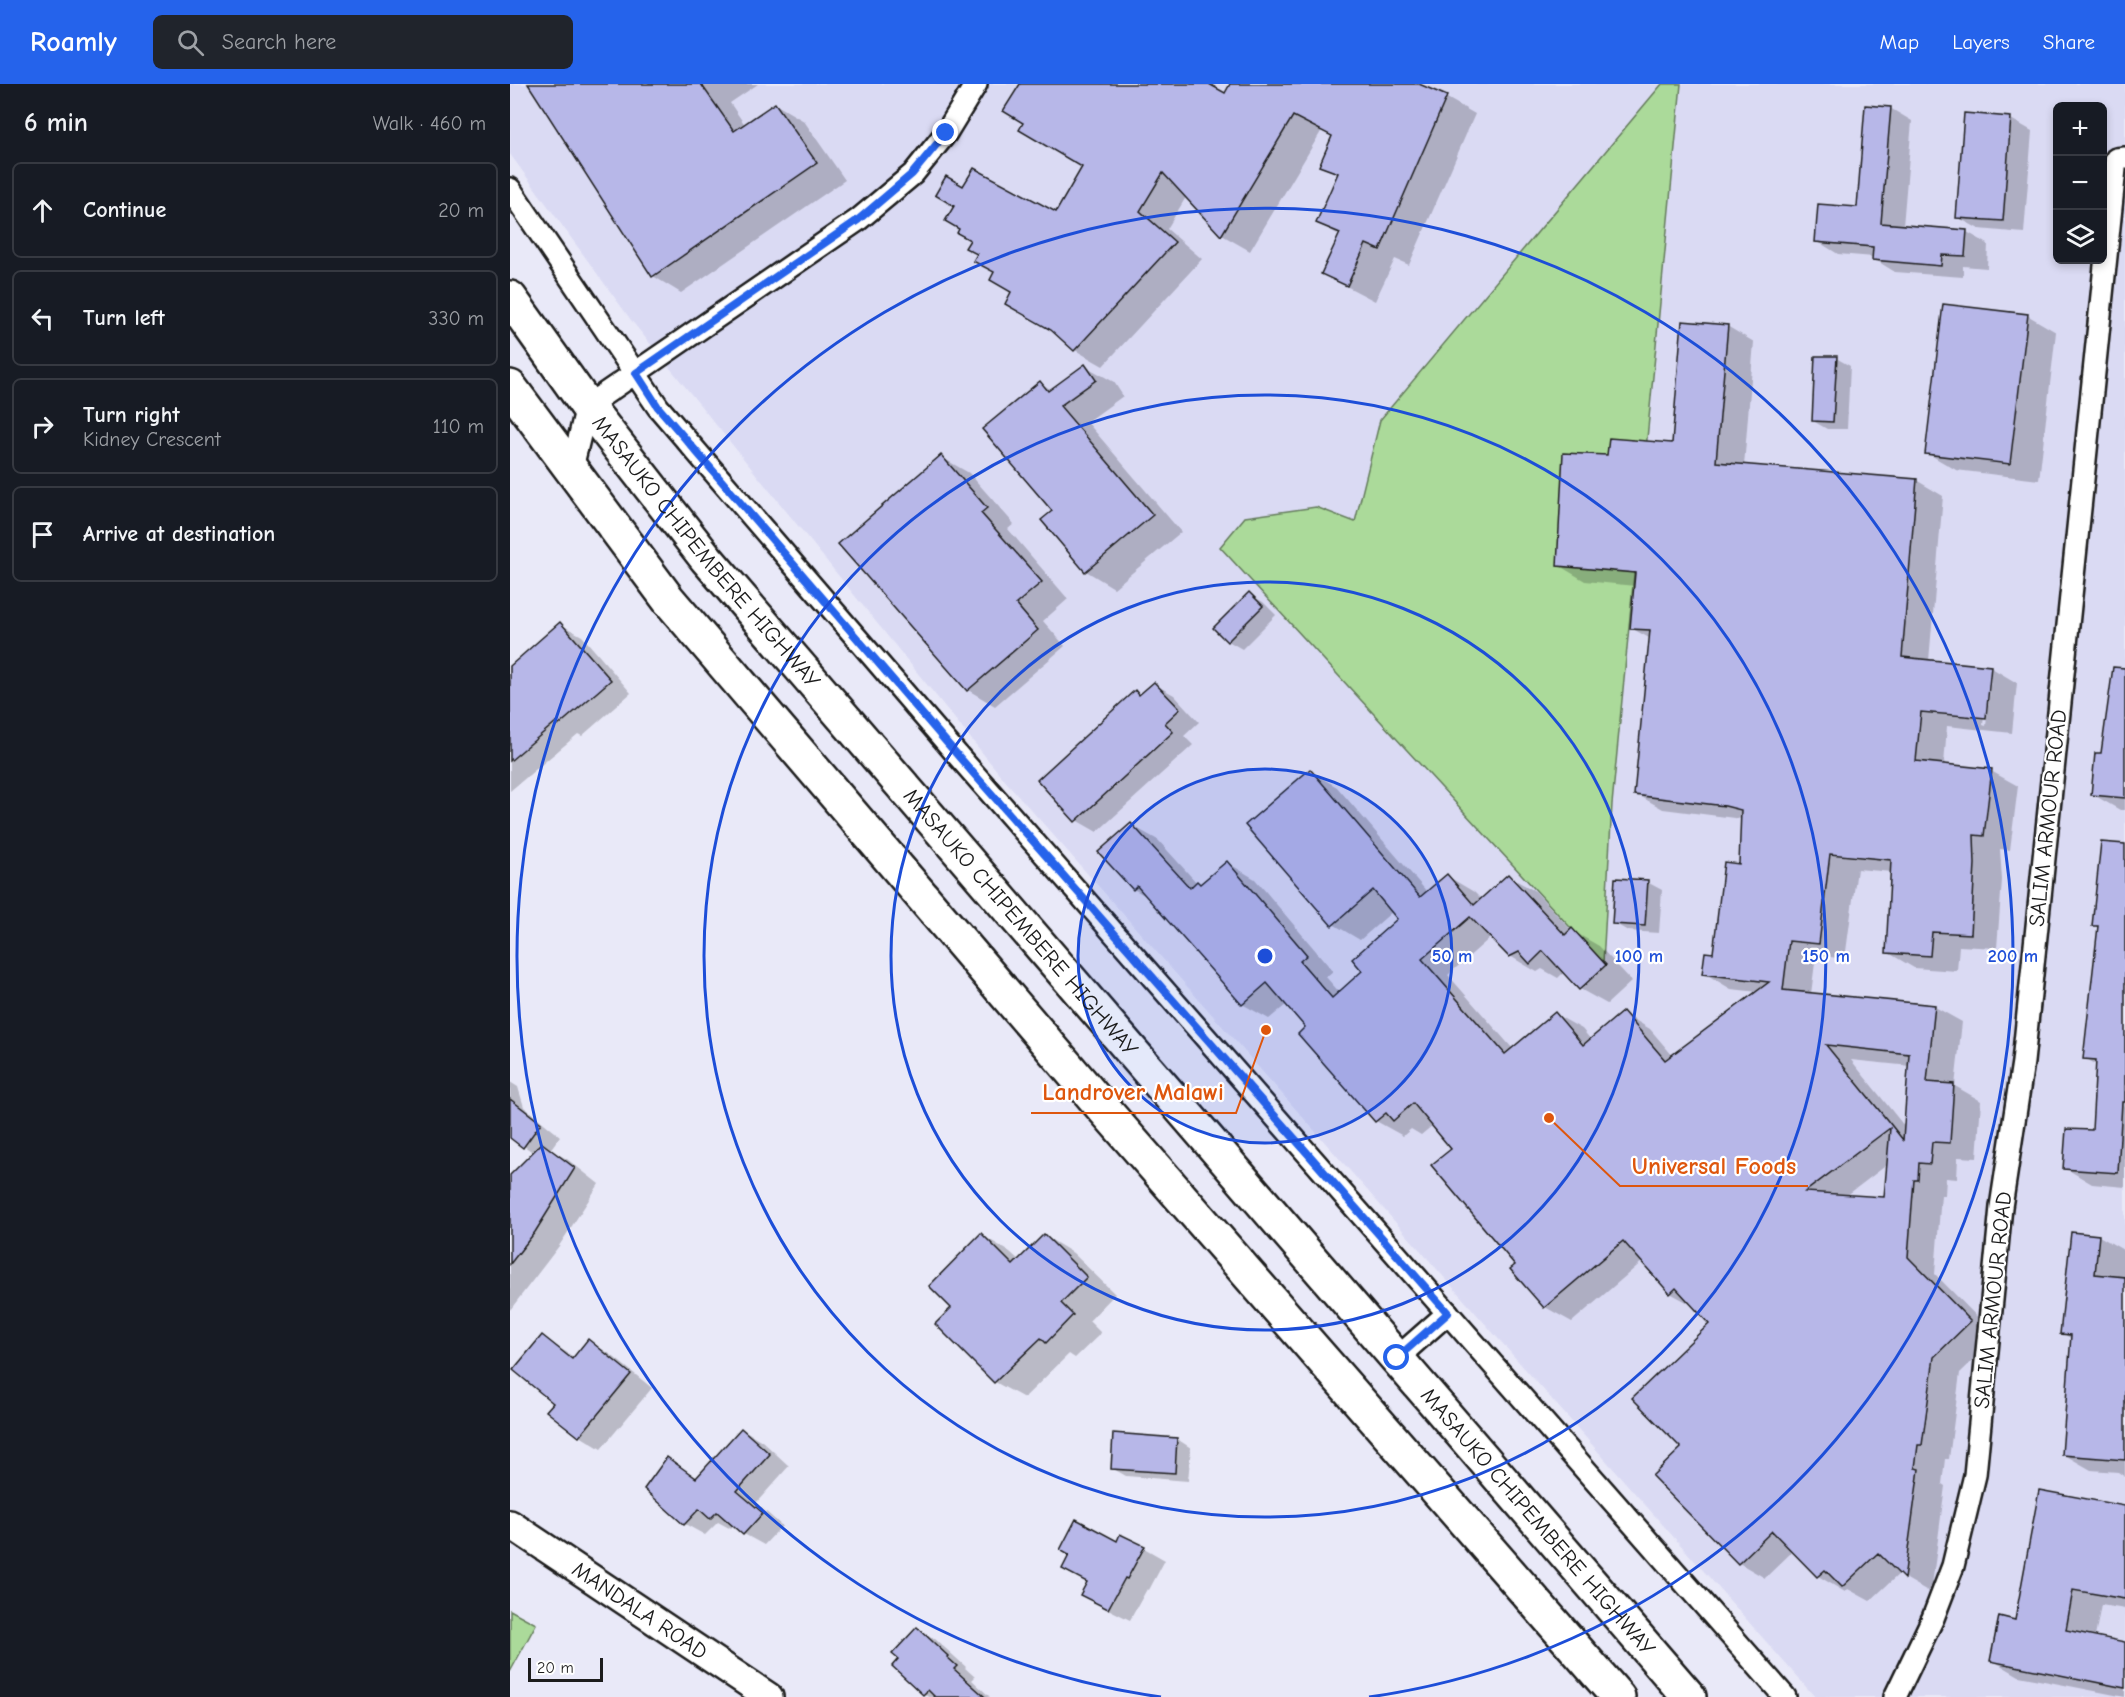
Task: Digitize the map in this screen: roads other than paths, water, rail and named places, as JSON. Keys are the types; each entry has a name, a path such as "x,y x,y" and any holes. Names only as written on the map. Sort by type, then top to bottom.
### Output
{"highway":[{"name":"MASAUKO CHIPEMBERE HIGHWAY","path":"510,298 587,406 706,558 1689,1697"},
{"path":"510,387 668,599 1056,1053 1618,1697"}],"street":[{"path":"572,472 587,406 858,220 912,174 946,133 976,84"},
{"name":"SALIM ARMOUR ROAD","path":"1884,1697 1899,1688 1933,1618 1953,1566 1975,1475 2001,1207 2023,1062 2121,159"},
{"path":"510,189 658,407 960,758 1785,1697"},
{"path":"1397,1358 1448,1313"},
{"name":"MANDALA ROAD","path":"510,1524 769,1697"}],"place":[{"name":"Landrover Malawi","path":"1266,1030"},
{"name":"Universal Foods","path":"1549,1118"}]}
